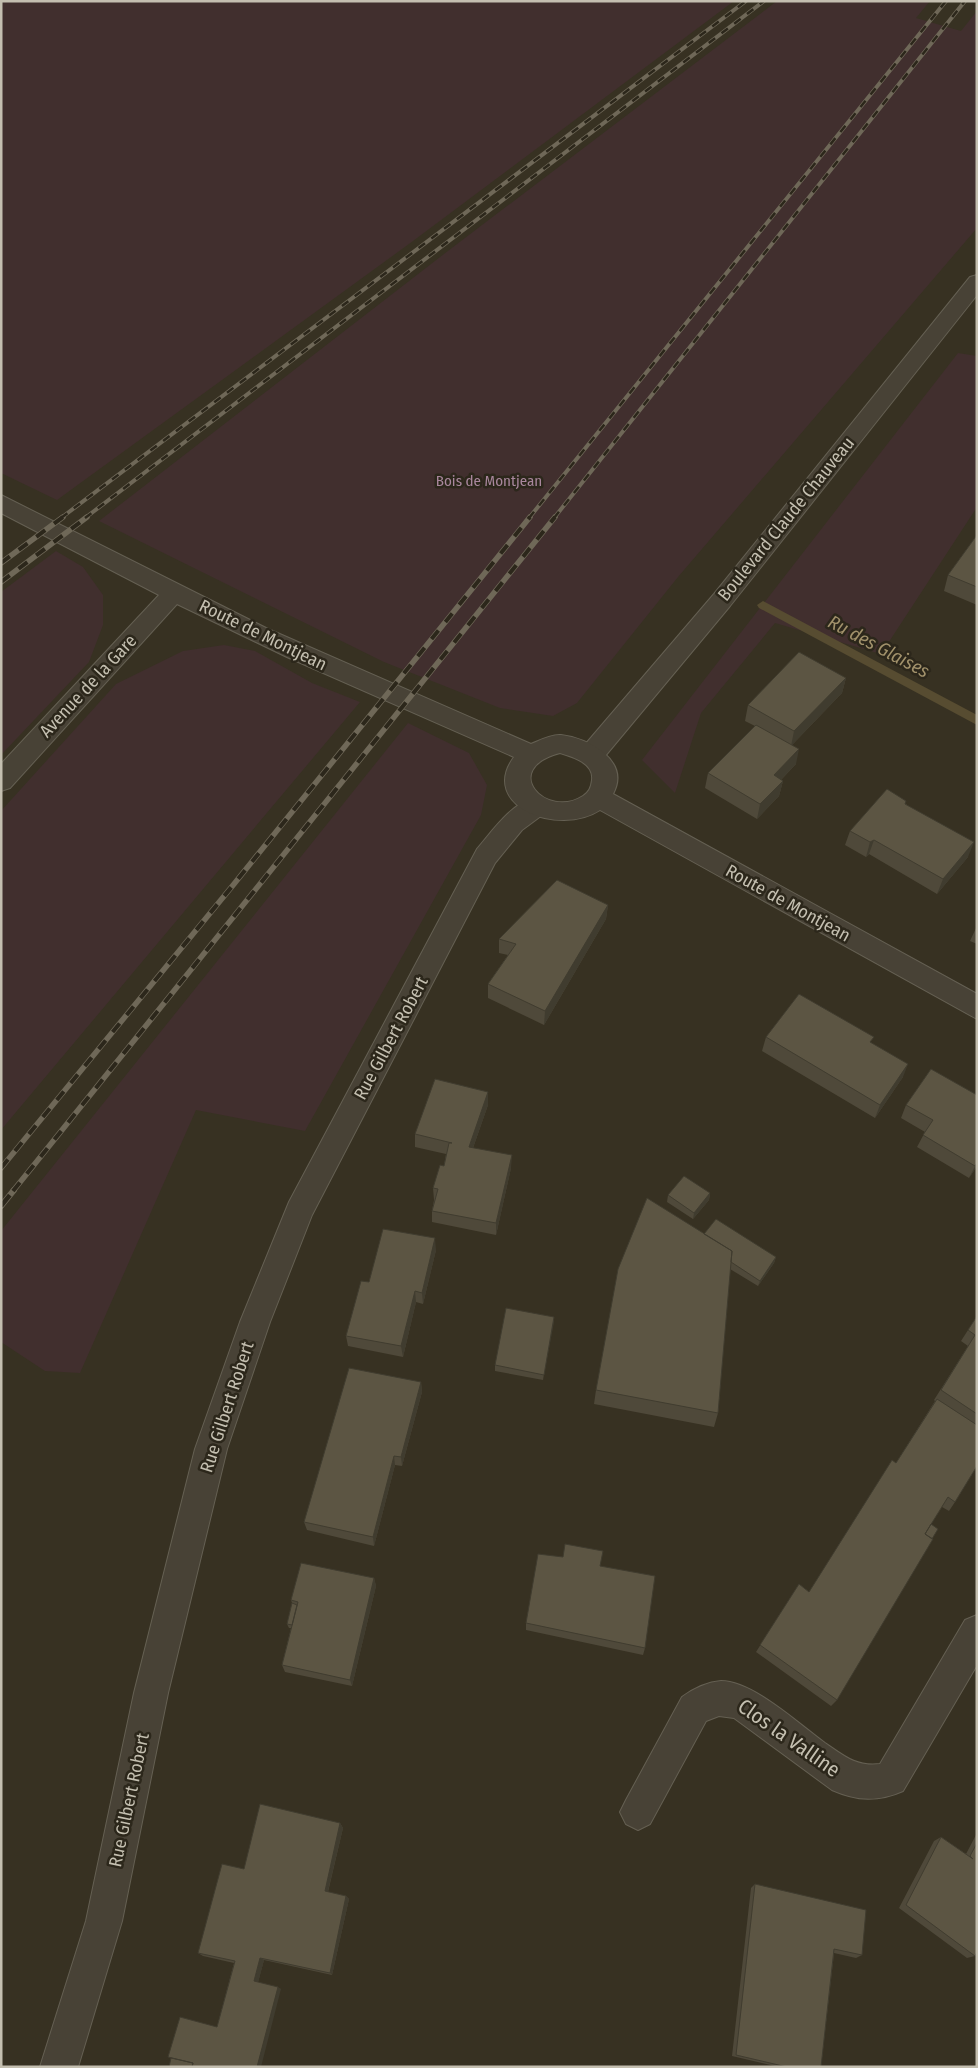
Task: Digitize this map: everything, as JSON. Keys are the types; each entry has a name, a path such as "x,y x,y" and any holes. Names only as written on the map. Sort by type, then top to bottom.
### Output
{"street":[{"name":"Boulevard Claude Chauveau","path":"592,754 722,600 977,281"},
{"name":"Route de Montjean","path":"1,503 175,592 326,665 494,735 530,754"},
{"name":"Avenue de la Gare","path":"1,781 175,592"},
{"path":"560,744 577,746 592,754 601,763 606,775 605,787 599,798 586,808 570,812 552,812 536,806 525,797 519,786 518,775 522,763 530,754 545,747 560,744"},
{"name":"Route de Montjean","path":"599,798 977,1008"},
{"name":"Rue Gilbert Robert","path":"59,2067 104,1920 151,1693 211,1449 255,1322 299,1211 486,856 513,823 536,806"},
{"name":"Clos la Valline","path":"638,1812 694,1709 702,1703 720,1698 732,1698 746,1706 844,1778 863,1783 878,1784 891,1779 977,1632"}],"green space":[{"path":"1,1 734,1 413,241 57,500 1,473"},
{"name":"Bois de Montjean","path":"777,1 930,1 916,18 961,31 977,11 977,228 678,577 577,703 553,716 500,708 384,662 99,521 444,254"},
{"path":"958,353 977,356 977,507 881,654 775,623 701,713 675,793 642,760"},
{"path":"56,551 83,567 103,595 103,625 89,662 1,755 1,592"},
{"path":"224,645 255,651 312,683 360,702 1,1130 1,811 116,684 183,651"},
{"path":"408,723 469,753 487,785 481,815 305,1131 196,1110 80,1373 45,1371 1,1342 1,1231"}],"building":[{"path":"977,535 977,587 948,575"},
{"path":"799,652 846,678 794,731 748,705"},
{"path":"756,725 799,749 774,775 783,781 760,804 708,773"},
{"path":"887,789 906,801 905,804 974,842 943,879 874,840 870,842 850,831"},
{"path":"557,880 608,905 545,1011 488,984 516,944 499,939"},
{"path":"799,994 874,1037 870,1042 908,1064 880,1105 766,1037"},
{"path":"931,1069 977,1095 977,1163 975,1166 923,1135 933,1120 906,1105"},
{"path":"435,1079 488,1092 469,1147 512,1155 496,1223 432,1211 438,1189 433,1188 440,1165 444,1166 449,1143 452,1143 415,1134"},
{"path":"684,1176 710,1193 694,1213 668,1195"},
{"path":"647,1198 732,1251 718,1413 596,1390 618,1269"},
{"path":"716,1219 776,1257 760,1281 731,1262 732,1251 704,1234"},
{"path":"383,1229 435,1238 422,1293 415,1291 401,1346 346,1336 361,1281 369,1282"},
{"path":"506,1308 554,1317 544,1375 495,1365"},
{"path":"977,1316 977,1414 941,1390 975,1335 968,1330"},
{"path":"349,1368 421,1382 401,1457 394,1456 373,1537 304,1522"},
{"path":"937,1399 977,1425 977,1466 955,1502 948,1497 925,1534 933,1539 837,1700 760,1645 799,1584 809,1592 892,1460 896,1463"},
{"path":"931,1524 938,1529 932,1539 925,1534"},
{"path":"565,1544 603,1551 600,1566 655,1576 645,1648 526,1623 538,1554 563,1557"},
{"path":"301,1563 374,1578 350,1680 282,1665 298,1602 291,1600"},
{"path":"292,1603 297,1605 292,1625 287,1624"},
{"path":"260,1804 340,1823 325,1891 346,1896 330,1973 260,1958 254,1981 278,1987 257,2067 192,2067 193,2063 168,2057 180,2017 217,2027 235,1961 198,1953 222,1864 244,1869"},
{"path":"941,1837 973,1859 970,1856 977,1843 977,1952 975,1956 906,1905"},
{"path":"755,1884 866,1910 862,1955 834,1949 821,2067 787,2067 736,2055"},
{"path":"171,2058 193,2063 192,2067 169,2067"}],"waterway":[{"name":"Ru des Glaises","path":"763,605 977,721"}],"railway":[{"path":"61,518 746,1"},
{"path":"85,518 764,1"},
{"path":"529,518 946,1"},
{"path":"554,518 965,1"},
{"path":"1,563 63,517"},
{"path":"1,582 87,517"},
{"path":"1,1168 234,884 530,517"},
{"path":"13,1191 555,517"},
{"path":"1,1206 14,1190"}]}
